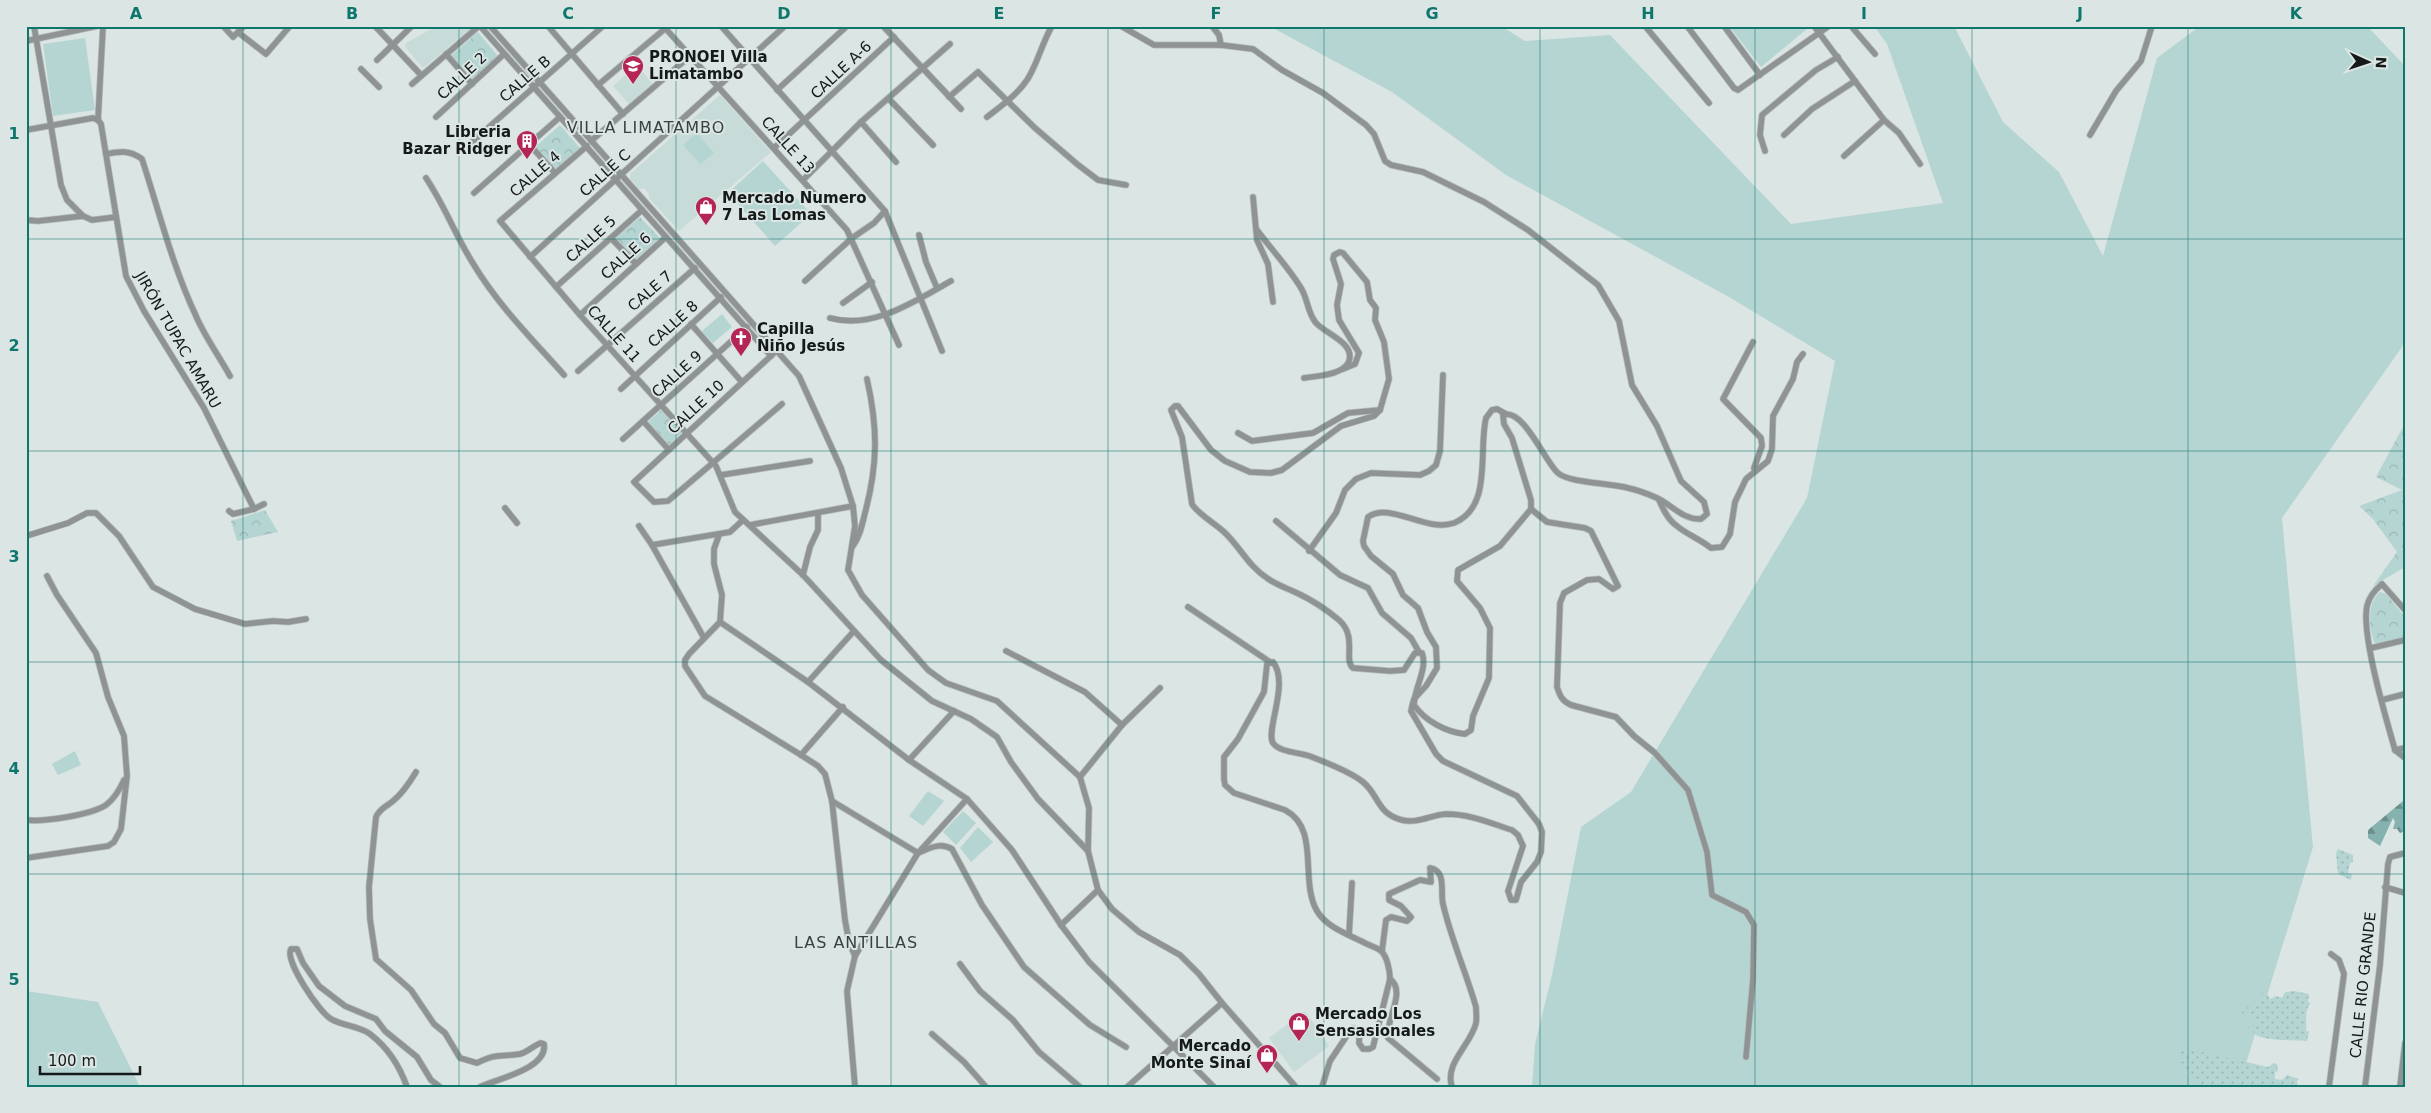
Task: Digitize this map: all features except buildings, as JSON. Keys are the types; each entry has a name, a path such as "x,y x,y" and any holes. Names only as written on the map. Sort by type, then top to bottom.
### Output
{"street":[{"path":"34,26 61,185 67,200 83,216 92,220 116,217"},
{"path":"26,41 97,26"},
{"name":"JIRÓN TUPAC AMARU","path":"103,26 98,120 101,124 126,276 204,408 254,509"},
{"path":"223,26 231,37 244,26"},
{"path":"238,33 266,54 290,26"},
{"path":"375,26 421,75"},
{"path":"377,60 412,26"},
{"path":"412,84 480,26 504,54 592,141 799,376 842,468 853,506 854,526 848,570 862,595 928,670 946,683 997,701 1080,777 1089,808 1088,851 1098,890 1126,922 1180,955 1199,974 1296,1087"},
{"path":"490,26 560,117 721,297 771,356"},
{"path":"548,26 623,114"},
{"name":"CALLE B","path":"463,150 603,26"},
{"path":"720,88 785,26"},
{"path":"777,90 847,26"},
{"path":"884,26 960,109"},
{"path":"987,117 1008,101 1028,79 1052,26"},
{"path":"1121,26 1154,45 1221,45 1253,49 1282,70 1323,93 1366,125 1374,134 1385,161 1391,165 1423,172 1484,202 1528,230 1598,285 1619,322 1632,385 1657,426 1681,481 1704,502 1707,514 1705,517 1698,519 1683,515 1658,498 1607,482 1565,478 1552,467 1522,421 1494,409 1486,418 1478,498 1469,513 1456,521 1443,525 1412,520 1383,511 1376,512 1368,517 1363,541 1364,546 1371,556 1393,574 1403,594 1418,608 1427,632 1436,647 1437,668 1426,686 1414,700"},
{"path":"1212,26 1219,35 1221,45"},
{"path":"1645,26 1709,103"},
{"path":"1687,26 1734,88 1743,88 1829,26"},
{"path":"1724,26 1760,75"},
{"path":"1814,26 1884,120 1899,133 1920,164"},
{"path":"1851,26 1875,54"},
{"path":"2090,135 2116,91 2141,61 2152,26"},
{"path":"598,86 667,27"},
{"name":"CALLE 13","path":"667,27 690,56 803,180 852,238 899,345"},
{"path":"722,27 885,212 942,351"},
{"name":"CALLE A-6","path":"774,148 894,37"},
{"path":"803,180 861,122 950,44"},
{"path":"446,54 472,84"},
{"name":"CALLE 2","path":"436,117 504,54"},
{"path":"592,141 690,56"},
{"path":"1765,151 1760,135 1762,115 1816,70 1838,57"},
{"path":"361,69 379,87"},
{"path":"949,97 978,72 1035,128 1098,180 1126,185"},
{"path":"1784,135 1812,109 1855,81"},
{"name":"CALLE C","path":"530,257 720,88"},
{"path":"889,99 933,145"},
{"path":"474,193 560,117"},
{"path":"26,130 93,118 98,120"},
{"path":"1844,156 1884,120"},
{"path":"861,122 896,162"},
{"path":"529,144 555,173"},
{"name":"CALLE 4","path":"500,221 587,146"},
{"path":"106,154 121,151 135,154 142,159 165,238 187,296 197,318 230,376"},
{"path":"426,178 440,198 473,265 485,282 564,375"},
{"path":"1253,197 1257,240 1268,264 1273,302"},
{"name":"CALLE 5","path":"556,287 642,210"},
{"path":"805,281 852,238 874,223 885,212"},
{"path":"26,220 38,221 83,216"},
{"name":"CALLE 11","path":"500,221 607,345 712,462 721,475 735,512 743,520"},
{"path":"1257,230 1297,281 1303,291 1310,314 1317,323 1348,348 1349,359 1343,369"},
{"path":"919,235 926,262 937,288"},
{"name":"CALLE 6","path":"580,314 666,237"},
{"path":"611,238 636,264"},
{"path":"1304,378 1343,369 1355,364 1359,353 1338,316 1337,305 1341,284 1333,259 1334,255 1340,252 1344,253 1367,282 1370,300 1376,308 1374,320 1384,342 1389,379 1380,410 1374,416 1341,426 1282,470 1259,474 1225,461 1211,450 1178,406 1175,406 1171,410 1182,437 1189,492 1195,510 1206,516 1233,540 1254,569 1260,574 1304,597 1340,621 1348,629 1350,637 1348,661 1351,667 1390,671 1404,670 1415,653 1419,652"},
{"name":"CALE 7","path":"578,371 695,268"},
{"path":"830,318 860,321 885,314 920,298 951,280"},
{"path":"843,303 872,282"},
{"name":"CALLE 8","path":"621,389 721,297"},
{"path":"691,324 741,381"},
{"name":"CALLE 9","path":"623,438 747,327"},
{"path":"1752,473 1760,452 1761,438 1722,399 1753,342"},
{"name":"CALLE 10","path":"712,462 668,501 654,502 634,482 776,350"},
{"path":"1658,498 1667,515 1677,527 1697,537 1710,548 1722,547 1727,542 1735,502 1746,479 1768,461 1772,449 1773,416 1793,380 1797,362 1803,354"},
{"path":"1309,551 1336,513 1345,490 1356,479 1371,473 1420,475 1436,465 1440,451 1443,375"},
{"path":"852,548 859,538 872,486 875,456 875,414 867,379"},
{"path":"712,462 782,404"},
{"path":"1238,433 1252,441 1313,433 1348,413 1380,410"},
{"path":"1414,700 1421,714 1435,724 1465,734 1471,730 1473,716 1489,678 1490,628 1480,608 1457,582 1456,576 1462,566 1500,546 1531,509 1531,500 1512,438 1502,418 1506,414"},
{"path":"643,421 669,450"},
{"path":"721,475 810,461"},
{"path":"229,511 233,514 254,509 264,504"},
{"path":"750,525 853,506"},
{"path":"505,508 517,523"},
{"path":"1531,509 1547,522 1584,528 1591,531 1618,586 1612,589 1599,578 1587,580 1564,593 1560,603 1557,687 1560,696 1564,702 1571,705 1616,717 1634,736 1655,753 1688,790 1707,852 1712,895 1746,912 1753,921 1755,930 1753,979 1746,1057"},
{"path":"26,536 68,523 87,513 96,513 119,536 153,586 195,609 244,624 273,621 288,622 306,619"},
{"path":"803,575 810,547 818,530 818,513"},
{"path":"652,545 730,532 743,520 803,575 881,660 932,701 970,719 997,737 1010,762 1038,799 1088,851"},
{"path":"1188,607 1275,664 1278,680 1278,702 1271,734 1272,742 1278,748 1309,756 1360,780 1375,796 1380,807 1392,817 1404,821 1419,820 1445,814 1466,816 1516,832 1521,838 1522,850 1508,891 1511,900 1516,900 1521,882 1537,862 1541,852 1542,832 1539,824 1517,796 1443,761 1436,754 1411,711 1424,661 1423,655 1410,638 1382,613 1368,588 1340,575 1309,551 1276,521"},
{"path":"639,526 652,545 704,638"},
{"path":"719,535 714,549 714,564 722,595 720,622 685,660 685,666 705,696 818,766 825,774 832,801 844,920 849,942 855,956"},
{"path":"26,858 51,856 108,846 114,842 121,829 127,776 124,736 108,697 96,653 57,595 47,576"},
{"path":"2405,610 2382,584 2368,601 2366,608 2371,648 2382,700 2395,750 2405,758"},
{"path":"720,622 808,682 909,760 967,799 1012,850 1061,925 1089,962 1214,1087"},
{"path":"808,682 854,631"},
{"path":"2371,648 2405,640"},
{"path":"1006,651 1085,692 1103,706 1122,725"},
{"path":"1270,662 1266,668 1264,692 1238,739 1224,757 1225,785 1234,793 1284,810 1296,817 1303,829 1313,902 1322,918 1331,926 1382,951"},
{"path":"1080,777 1122,725 1160,688"},
{"path":"2382,700 2405,694"},
{"path":"801,755 842,707"},
{"path":"909,760 954,711"},
{"path":"2395,750 2405,748"},
{"path":"416,772 406,788 393,801 380,809 376,817 369,887 374,952 380,965 411,990 434,1024 445,1034 460,1058 477,1063 491,1056 520,1054 536,1044 541,1042 544,1044 543,1053 532,1065 508,1078 480,1087"},
{"path":"26,820 49,820 104,806 115,796 127,776"},
{"path":"856,1087 847,991 855,956 918,853 967,799"},
{"path":"832,801 918,853"},
{"path":"918,853 937,845 945,845 952,849 982,905 1024,967 1090,1025 1126,1048"},
{"name":"CALLE RIO GRANDE","path":"2365,1087 2380,965 2385,887 2390,857 2405,853"},
{"path":"1322,1087 1330,1061 1352,1028 1360,1030 1359,1043 1363,1049 1370,1049 1372,1047 1390,979 1390,970 1382,951 1386,920 1391,917 1407,921 1411,917 1401,906 1389,900 1389,894 1420,880 1431,882 1430,868 1440,875 1443,884 1442,895 1448,922 1476,1007 1476,1022 1469,1040 1453,1065 1450,1080 1452,1087"},
{"path":"1349,935 1352,883"},
{"path":"2385,887 2405,893"},
{"path":"1061,925 1098,890"},
{"path":"407,1087 402,1071 370,1034 330,1018 320,1010 308,993 290,957 291,948 297,949 303,963 319,986 345,1006 376,1019 385,1031 417,1057 431,1080 440,1087"},
{"path":"2330,1087 2344,974 2339,960 2331,954"},
{"path":"960,964 980,991 1013,1020 1039,1052 1080,1087"},
{"path":"1390,979 1396,983 1398,989 1390,1016 1388,1038 1436,1079"},
{"path":"1127,1087 1222,1003"},
{"path":"932,1034 964,1062 986,1087"},
{"path":"2400,1087 2405,1043"}],"shaded area":[{"path":"437,26 473,26 423,68 405,47 406,43"},
{"name":"PRONOEI Villa Limatambo","path":"637,65 652,83 629,104 613,86"},
{"path":"720,95 771,152 679,231 649,198 649,194 644,188 639,189 630,178 630,174"},
{"name":"Mercado Los Sensasionales","path":"1305,1011 1329,1046 1294,1072 1269,1038"}],"green space":[{"path":"1269,26 1501,26 1525,41 1610,35 1791,224 1943,203 1887,44 1874,26 1954,26 2003,122 2059,172 2103,256 2157,58 2200,26 2367,26 2405,66 2405,336 2402,347 2282,518 2313,847 2244,1070 2229,1087 1532,1087 1535,1044 1552,975 1581,827 1631,792 1807,498 1835,361 1729,297 1506,175 1392,92"},
{"path":"1729,26 1806,26 1808,28 1761,67"},
{"path":"478,32 498,56 472,79 451,56"},
{"path":"85,38 95,110 53,116 43,44"},
{"path":"560,125 580,148 555,171 534,148"},
{"path":"697,133 714,153 700,164 683,145"},
{"path":"763,161 811,214 775,246 728,193"},
{"path":"640,217 660,238 636,260 616,238"},
{"path":"722,314 732,327 713,343 702,331"},
{"path":"661,410 682,433 669,445 648,422"},
{"path":"2405,423 2405,567 2373,586 2397,552 2373,519 2359,506 2402,490 2376,477"},
{"path":"265,510 278,532 237,541 231,521"},
{"path":"2380,592 2386,594 2405,617 2405,638 2378,644 2374,642 2370,616 2372,603"},
{"path":"75,751 81,765 58,775 52,764"},
{"path":"928,791 944,801 923,826 909,816"},
{"path":"2403,801 2405,831 2400,833 2397,829 2393,829 2395,822 2393,818 2380,846 2368,838 2368,830"},
{"path":"963,811 976,823 956,845 943,832"},
{"path":"978,827 993,842 971,862 960,848"},
{"path":"2338,849 2353,855 2353,862 2350,863 2348,873 2352,874 2351,880 2338,874 2336,853"},
{"path":"26,991 98,1002 140,1087 26,1087"},
{"path":"2294,991 2309,994 2308,1002 2311,1003 2307,1013 2306,1031 2309,1031 2307,1041 2260,1037 2247,1027 2254,1024 2253,1017 2240,1016 2245,1008 2262,1004 2258,993 2267,993 2270,999 2276,996 2282,998 2285,992"},
{"path":"2180,1051 2198,1051 2268,1067 2274,1063 2277,1064 2278,1071 2275,1072 2275,1079 2282,1080 2287,1075 2299,1079 2297,1081 2298,1087 2202,1087 2180,1061 2178,1054"}],"place":[{"name":"PRONOEI Villa Limatambo","path":"633,85"},
{"name":"Libreria Bazar Ridger","path":"527,160"},
{"name":"Mercado Numero 7 Las Lomas","path":"706,226"},
{"name":"Capilla Niño Jesús","path":"741,357"},
{"name":"Mercado Los Sensasionales","path":"1299,1042"},
{"name":"Mercado Monte Sinaí","path":"1267,1074"}],"district":[{"name":"VILLA LIMATAMBO","path":"646,127"},
{"name":"LAS ANTILLAS","path":"856,942"}]}
